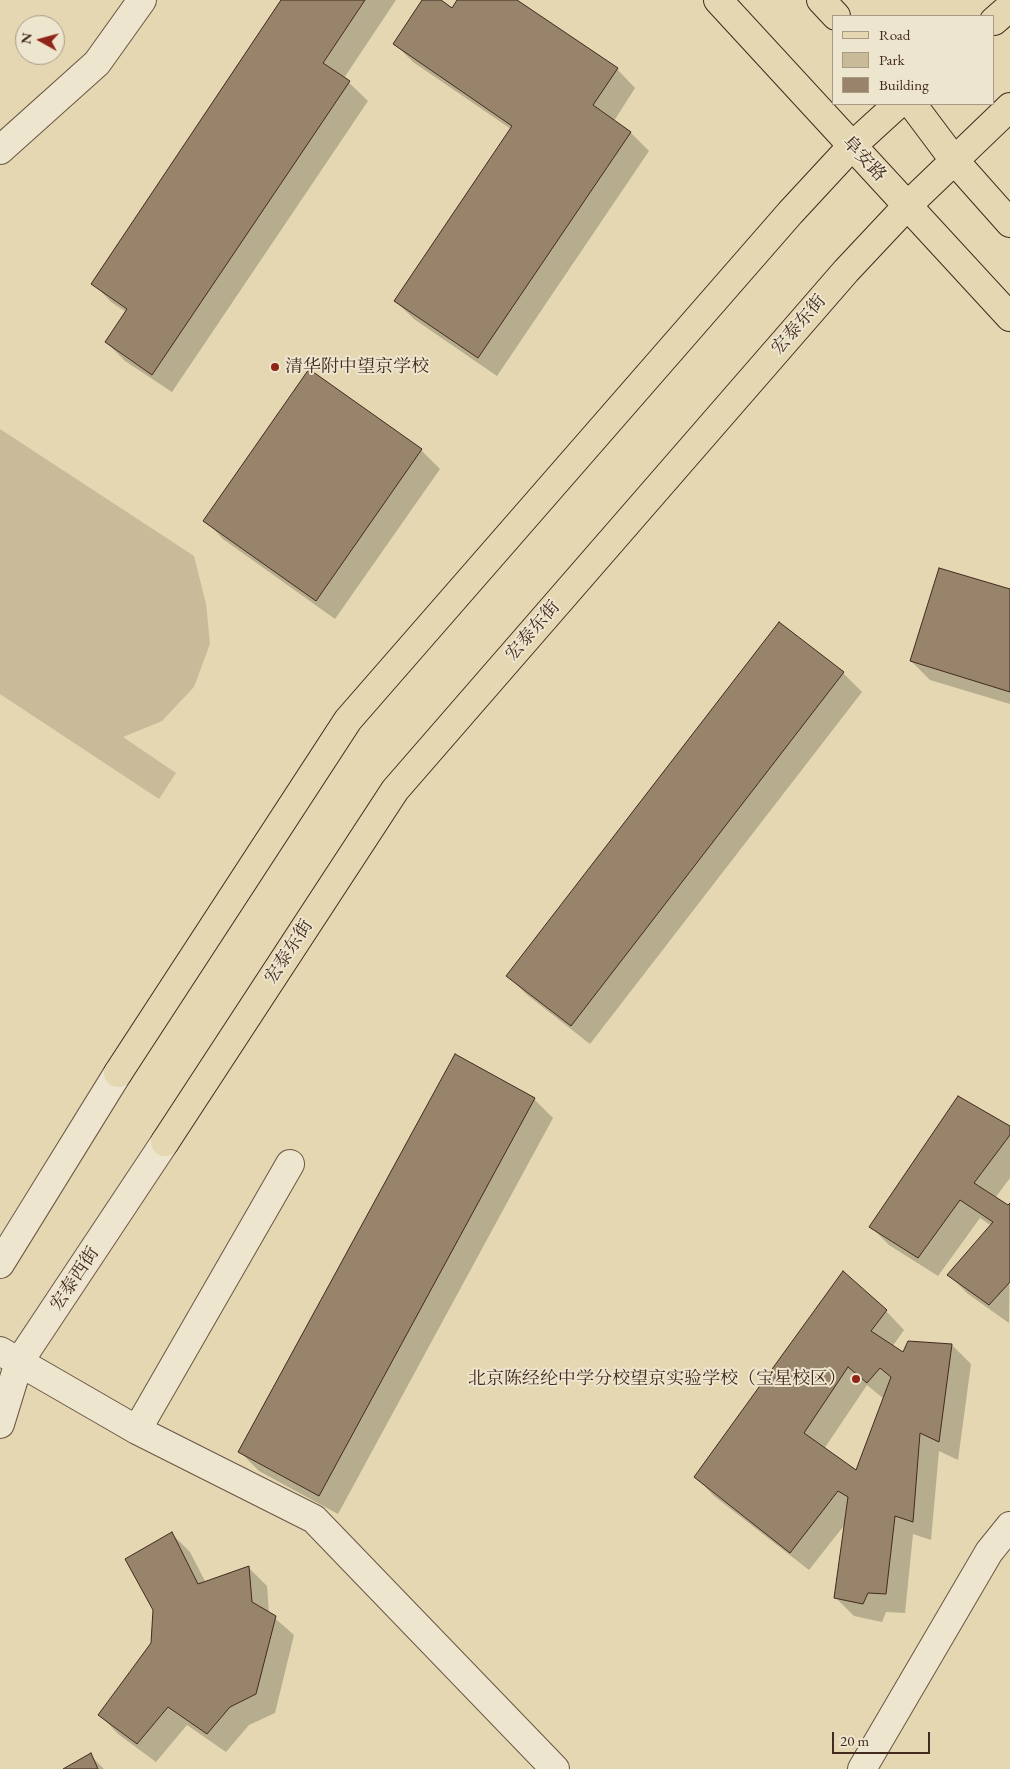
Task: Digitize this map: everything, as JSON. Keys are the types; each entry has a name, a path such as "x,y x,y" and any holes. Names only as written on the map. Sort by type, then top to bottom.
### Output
{"main road":[{"name":"阜安路","path":"718,0 1010,317"},
{"path":"821,0 835,15"},
{"path":"995,20 1010,7"},
{"path":"118,1072 348,720 790,213 852,146 897,105"},
{"path":"913,105 954,160 1010,223"},
{"name":"宏泰东街","path":"165,1142 395,790 846,271 907,206 1010,107"}],"street":[{"path":"0,150 97,63 142,0"},
{"path":"0,1264 118,1072"},
{"name":"宏泰西街","path":"0,1424 10,1357 165,1142"},
{"path":"137,1430 290,1164"},
{"path":"10,1357 137,1430 314,1519 555,1769"},
{"path":"862,1769 989,1552 1010,1526"}],"green space":[{"path":"0,429 194,556 206,604 210,644 194,687 162,721 123,737 176,773 159,799 0,694"}],"building":[{"path":"281,0 365,0 323,63 350,81 152,375 105,342 127,309 91,284"},
{"path":"422,0 441,0 452,8 457,0 517,0 618,68 593,105 631,132 478,358 394,301 512,126 393,44"},
{"path":"309,369 422,449 316,601 203,521"},
{"path":"939,568 1010,589 1010,692 910,661"},
{"path":"779,622 844,672 571,1026 506,976"},
{"path":"455,1054 535,1098 319,1496 238,1452"},
{"path":"958,1096 1010,1126 1010,1135 974,1183 1008,1205 1010,1203 1010,1282 989,1305 947,1275 993,1222 960,1200 918,1258 869,1227"},
{"path":"843,1271 887,1310 871,1331 903,1352 908,1341 952,1344 939,1442 920,1433 913,1522 895,1516 886,1594 868,1593 863,1604 834,1598 848,1497 838,1491 790,1553 694,1477","holes":["848,1367 867,1383 880,1368 891,1377 856,1470 804,1433"]},
{"path":"172,1532 198,1584 249,1566 252,1602 276,1616 256,1694 230,1707 207,1734 168,1707 137,1744 98,1715 151,1643 153,1610 125,1559"},
{"path":"91,1753 98,1769 63,1769"}],"place":[{"name":"清华附中望京学校","path":"275,367"},
{"name":"北京陈经纶中学分校望京实验学校（宝星校区）","path":"856,1379"}]}
